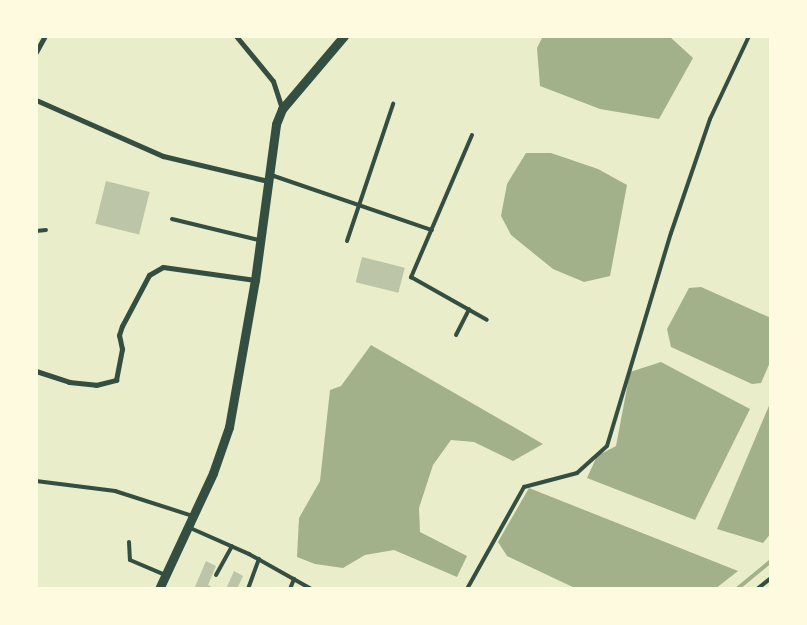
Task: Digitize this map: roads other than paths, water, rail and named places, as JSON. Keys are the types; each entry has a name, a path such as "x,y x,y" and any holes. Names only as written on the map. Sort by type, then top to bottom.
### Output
{"street":[{"path":"36,52 45,36"},
{"path":"236,36 273,82 282,109"},
{"path":"159,589 213,473 229,427 256,280 276,124 282,109 344,36"},
{"path":"36,100 163,156 270,178"},
{"path":"36,371 69,382 96,385 116,380 122,349 119,335 122,326 149,275 163,267 256,280"}],"lane":[{"path":"467,589 524,487 577,473 607,446 671,233 710,119 749,36"},
{"path":"347,241 393,104"},
{"path":"472,135 412,277 487,320"},
{"path":"270,178 432,230"},
{"path":"172,219 261,241"},
{"path":"36,231 46,230"},
{"path":"456,335 469,309"},
{"path":"36,481 115,491 193,516"},
{"path":"188,527 259,559 311,589"},
{"path":"129,542 130,560 165,576"},
{"path":"216,575 232,546"},
{"path":"248,589 259,559"},
{"path":"757,589 771,578"},
{"path":"290,589 294,579"}],"waterway":[{"path":"737,589 771,561"}]}
